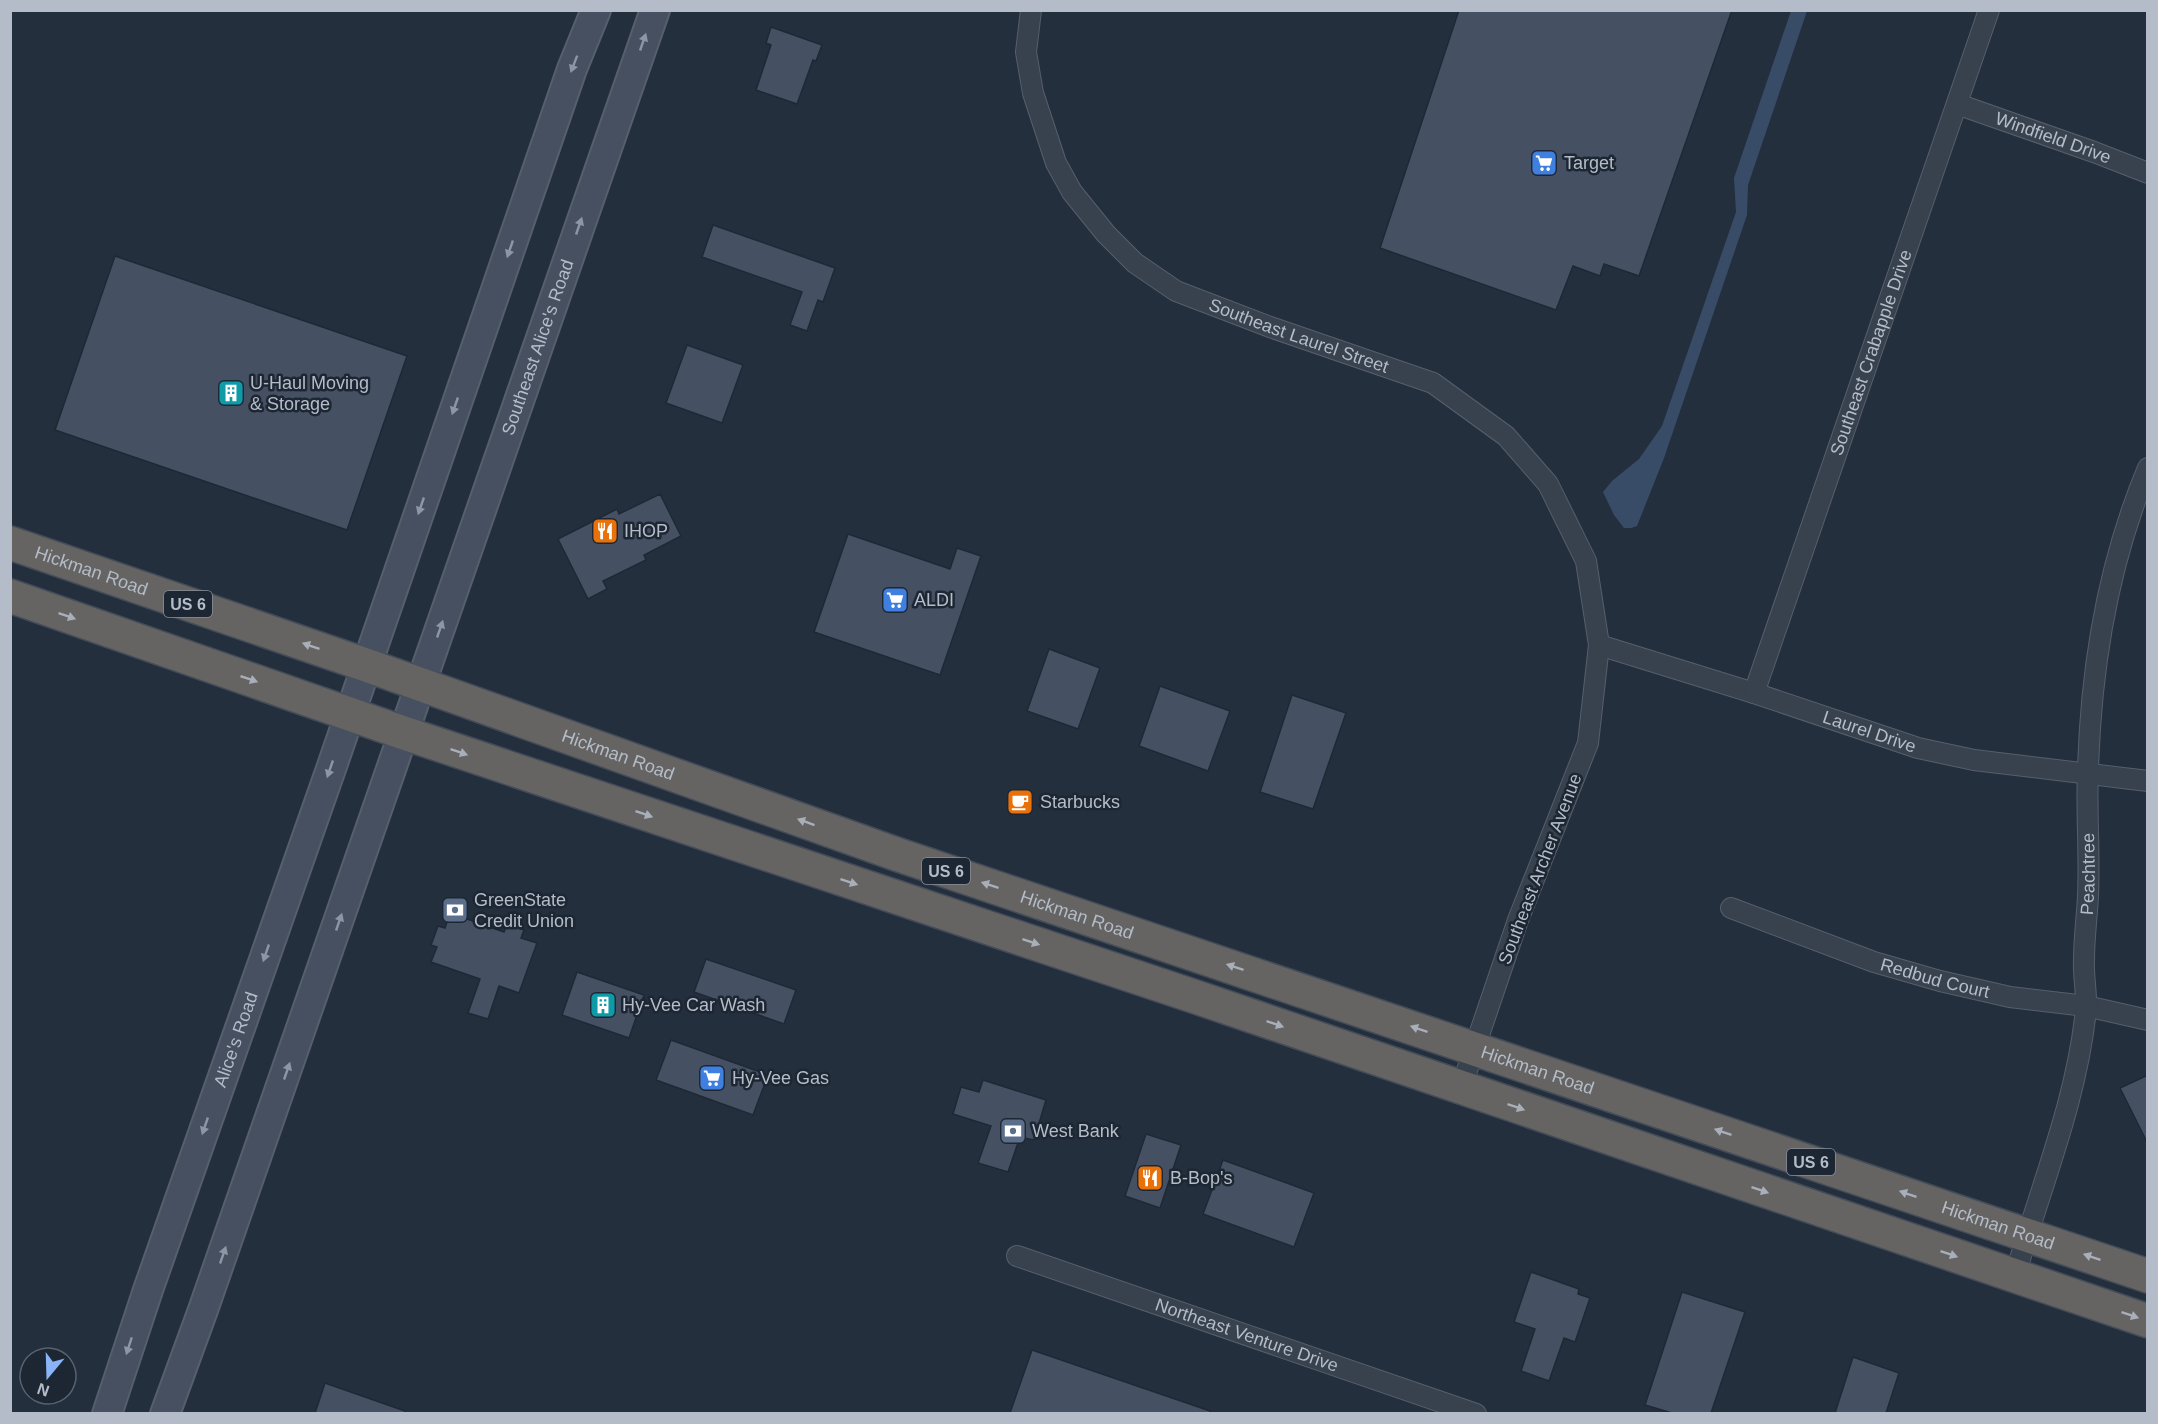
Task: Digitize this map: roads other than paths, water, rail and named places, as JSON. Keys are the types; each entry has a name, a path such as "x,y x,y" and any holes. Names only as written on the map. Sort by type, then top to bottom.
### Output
{"highway":[{"name":"Hickman Road","path":"10,543 421,684 896,854 2148,1276"},
{"name":"US 6","path":"10,596 404,733 1196,997 2148,1321"}],"main road":[{"path":"366,665 572,69 596,10"},
{"name":"Southeast Alice's Road","path":"421,684 655,10"},
{"name":"Alice's Road","path":"107,1413 366,665"},
{"path":"165,1413 421,684"}],"street":[{"name":"Southeast Laurel Street","path":"1031,10 1026,52 1036,103 1056,163 1072,192 1106,234 1135,263 1176,291 1270,327 1433,383 1506,436 1548,484 1586,561 1599,645"},
{"name":"Southeast Crabapple Drive","path":"1754,693 1989,10"},
{"name":"Windfield Drive","path":"1957,104 2148,173"},
{"name":"Peachtree","path":"2015,1276 2046,1180 2081,1047 2086,1006 2083,961 2088,896 2088,772 2095,673 2105,612 2121,547 2148,468"},
{"name":"Laurel Drive","path":"1599,645 1754,693 1918,748 1974,760 2148,781"},
{"name":"Southeast Archer Avenue","path":"1461,1088 1518,920 1588,742 1599,645"},
{"name":"Redbud Court","path":"1731,908 1874,962 1940,981 2010,997 2086,1006 2148,1020"},
{"name":"Northeast Venture Drive","path":"1017,1256 1476,1413"}],"water":[{"path":"1791,11 1807,11 1748,185 1747,215 1664,458 1637,526 1624,528 1614,515 1603,492 1612,481 1639,459 1662,426 1736,212 1734,178"}],"place":[{"name":"Target","path":"1544,163"},
{"name":"U-Haul Moving & Storage","path":"231,393"},
{"name":"IHOP","path":"605,531"},
{"name":"ALDI","path":"895,600"},
{"name":"Starbucks","path":"1020,802"},
{"name":"GreenState Credit Union","path":"455,910"},
{"name":"Hy-Vee Car Wash","path":"603,1005"},
{"name":"Hy-Vee Gas","path":"712,1078"},
{"name":"West Bank","path":"1013,1131"},
{"name":"B-Bop's","path":"1150,1178"}]}
